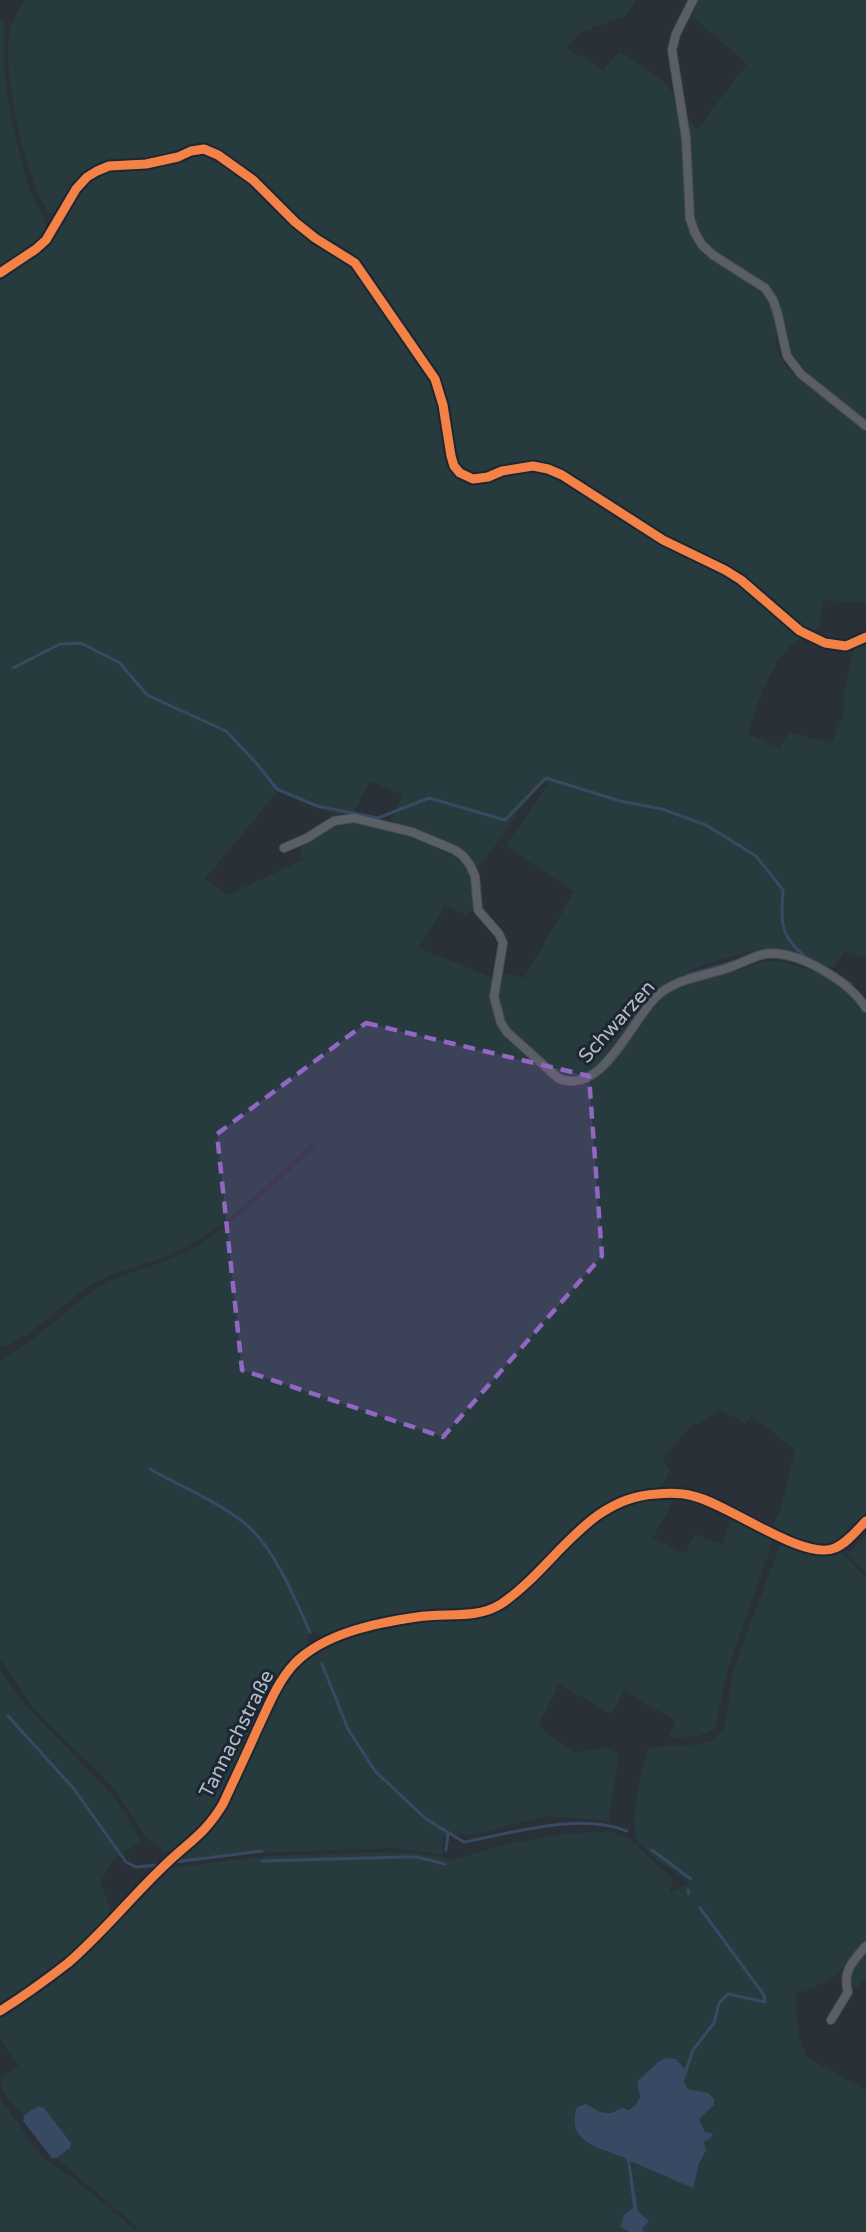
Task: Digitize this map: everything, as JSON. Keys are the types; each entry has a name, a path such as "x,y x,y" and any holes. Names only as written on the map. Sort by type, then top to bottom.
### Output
{"street":[{"path":"693,0 676,34 672,50 686,138 690,219 702,245 712,255 765,288 773,300 778,315 787,356 801,374 866,426"},
{"path":"0,273 46,240 76,189 87,177 109,166 146,164 204,149 218,155 253,180 295,222 315,238 356,263 435,379 443,405 451,456 454,466 460,473 473,478 488,477 501,471 533,466 548,469 562,475 663,540 725,570 800,631 825,643 846,646 866,637"},
{"name":"Schwarzen","path":"284,848 307,838 334,821 354,818 412,832 455,850 463,856 475,876 478,910 499,934 503,943 494,997 501,1023 507,1032 558,1078 567,1082 585,1080 596,1073 608,1061 656,997 675,984 735,967 763,954 780,954 823,970 847,985 866,1008"},
{"name":"Tannachstraße","path":"0,2011 29,1993 69,1962 166,1864 213,1822 276,1689 296,1662 315,1648 337,1637 385,1622 428,1615 480,1613 491,1609 521,1587 585,1525 618,1503 639,1496 656,1494 694,1496 733,1512 801,1546 819,1551 842,1544 866,1521"},
{"path":"831,2020 848,1992 845,1982 848,1969 866,1946"}],"highlighted area":[{"path":"366,1023 589,1076 602,1256 443,1437 242,1370 217,1134"}],"green space":[{"path":"25,0 636,0 627,15 579,33 567,48 603,70 619,52 667,84 679,104 686,173 687,219 691,234 710,258 730,268 762,291 770,302 776,317 776,348 784,364 798,378 866,432 866,603 823,600 819,628 811,632 771,603 744,577 666,537 564,471 548,464 534,462 516,463 487,473 473,474 463,470 455,456 448,405 439,378 358,259 343,247 331,253 353,267 370,287 429,382 434,392 452,468 458,479 477,483 533,469 551,474 661,543 689,559 723,573 802,637 783,655 775,667 761,694 748,734 780,748 789,732 831,744 844,713 844,693 854,647 866,641 866,957 845,951 834,968 764,952 764,948 693,969 674,982 659,999 688,982 736,971 765,961 780,961 819,973 845,988 866,1016 866,1514 828,1547 818,1548 772,1529 781,1508 795,1450 752,1416 745,1424 722,1410 689,1428 663,1459 670,1470 662,1487 657,1490 642,1490 618,1499 582,1522 518,1585 490,1606 466,1610 428,1611 385,1619 323,1638 313,1631 306,1641 311,1645 294,1660 210,1820 175,1852 160,1848 145,1835 116,1792 41,1716 0,1660 0,1360 37,1336 99,1287 121,1276 166,1261 206,1240 254,1203 315,1148 311,1144 251,1200 202,1238 173,1253 98,1281 73,1297 27,1335 0,1348 0,277 49,243 79,191 89,180 109,171 179,161 198,154 202,147 184,149 142,161 101,165 78,182 56,214 49,213 40,197 24,151 12,95 8,47 10,29","holes":["370,781 402,795 391,821 414,829 478,866 484,862 541,782 549,784 505,846 574,892 524,978 503,973 499,981 498,994 501,1012 509,1030 531,1052 558,1073 574,1079 585,1076 612,1054 658,1000 598,1076 580,1086 571,1087 544,1071 500,1027 493,1007 493,978 419,948 445,906 466,915 474,908 467,867 446,851 389,828 354,820 343,820 300,847 303,860 227,895 205,879 277,792 335,815 353,814"]},
{"path":"697,0 866,0 866,421 805,370 792,354 777,299 704,243 698,232 694,219 688,117 697,130 747,64 693,17"},
{"path":"0,20 5,23 4,63 12,123 27,181 46,228 33,246 0,267"},
{"path":"675,1498 653,1538 685,1554 695,1534 723,1544 732,1517 770,1535 773,1541 728,1668 715,1728 699,1736 668,1738 676,1721 624,1691 611,1714 559,1684 538,1726 573,1752 606,1748 619,1754 609,1821 545,1816 475,1834 443,1836 442,1855 394,1848 248,1853 176,1863 174,1860 204,1836 216,1822 279,1691 299,1664 339,1640 387,1626 428,1618 482,1616 492,1612 587,1528 620,1506 640,1499"},
{"path":"866,1537 866,1573 848,1554"},
{"path":"785,1543 813,1553 842,1552 866,1577 866,1939 838,1973 814,1988 795,1994 799,2037 808,2058 866,2090 866,2232 645,2232 642,2229 646,2225 645,2217 638,2211 630,2160 695,2176 706,2151 704,2142 712,2133 706,2132 699,2119 714,2105 708,2093 688,2089 684,2082 684,2068 676,2059 666,2058 659,2061 637,2082 640,2097 635,2106 618,2111 600,2112 579,2138 627,2159 633,2209 630,2232 0,2232 0,2098 40,2155 72,2177 134,2229 137,2227 56,2158 70,2148 38,2106 24,2115 8,2098 2,2088 0,2077 19,2065 0,2039 0,2016 72,1965 99,1940 162,1873 170,1868 269,1856 394,1852 416,1853 452,1860 507,1844 570,1833 611,1832 628,1838 673,1879 669,1893 690,1884 651,1855 639,1843 636,1835 635,1811 643,1768 649,1748 702,1743 710,1741 722,1730 725,1725 733,1670 780,1546"},
{"path":"0,1669 22,1701 113,1796 141,1840 114,1860 100,1882 112,1913 67,1959 0,2007"},
{"path":"866,1950 866,1978 855,1990 849,1983 852,1972"}],"water":[{"path":"666,2058 676,2059 684,2068 684,2082 688,2089 708,2093 714,2099 714,2105 699,2119 705,2132 713,2133 711,2138 704,2142 706,2151 699,2164 693,2188 630,2161 638,2211 649,2221 642,2229 645,2232 630,2232 620,2227 624,2215 633,2208 627,2159 596,2147 580,2137 575,2119 577,2107 586,2104 600,2112 611,2113 622,2108 628,2110 635,2106 640,2097 637,2082 659,2061"},
{"path":"38,2106 44,2108 71,2143 70,2148 56,2158 52,2158 23,2121 24,2115"}],"waterway":[{"path":"13,668 60,644 81,643 120,663 147,695 226,731 277,789 317,806 378,818 429,798 505,820 546,778 620,801 662,809 706,825 756,856 783,890 784,929 792,943 808,959"},
{"path":"687,975 733,962 761,951 774,949 791,953"},
{"path":"824,967 851,984"},
{"path":"150,1469 218,1505 253,1531 278,1565 310,1632"},
{"path":"322,1664 348,1729 375,1771 426,1819 464,1842 567,1824 588,1823 627,1831"},
{"path":"8,1716 74,1789 126,1862 136,1867 158,1865"},
{"path":"446,1850 448,1834"},
{"path":"652,1850 691,1879"},
{"path":"174,1862 262,1851"},
{"path":"262,1861 417,1857 445,1864"},
{"path":"688,1890 689,1894"},
{"path":"684,2077 693,2050 714,2023 719,2003 728,1994 765,2002 764,1995 700,1908"}],"cycle path":[{"path":"0,273 46,240 76,189 87,177 109,166 146,164 204,149 218,155 253,180 295,222 315,238 355,263 435,379 443,405 451,456 454,466 460,473 473,479 533,466 548,469 562,475 663,540 741,580 800,631 825,643 846,646 866,637"},
{"path":"0,2011 68,1963 153,1876 210,1823 223,1804 278,1686 295,1663 321,1644 352,1631 385,1622 428,1616 471,1614 491,1609 520,1589 590,1521 632,1498 666,1493 693,1496 726,1509 786,1540 821,1550 839,1546 866,1521"}]}
